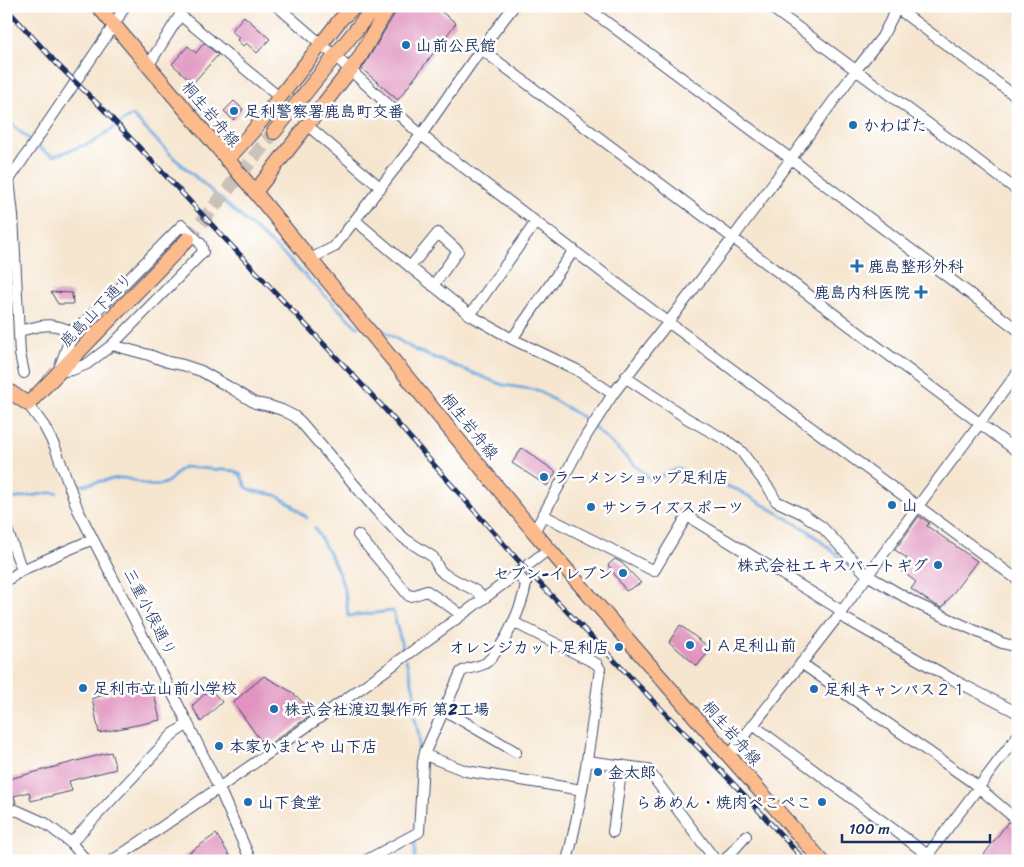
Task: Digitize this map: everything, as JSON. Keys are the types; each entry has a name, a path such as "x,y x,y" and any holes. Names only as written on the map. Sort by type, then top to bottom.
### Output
{"main road":[{"name":"桐生岩舟線","path":"98,6 255,192 534,532 822,861"},
{"path":"228,160 254,130 320,44 340,20 355,6"},
{"path":"274,132 375,6"},
{"path":"255,192 358,60 389,6"},
{"name":"鹿島山下通り","path":"28,404 188,239"},
{"name":"三重小俣通り","path":"6,389 28,404"}],"street":[{"path":"24,373 20,354 19,331 11,272 13,215 8,178 114,25 125,6"},
{"path":"277,6 422,135 668,322 1018,580"},
{"path":"310,259 334,248 356,221 422,135 481,49 514,6"},
{"path":"585,6 1018,330"},
{"path":"769,6 1018,191"},
{"path":"534,532 586,436 613,394 734,238 882,37 896,7 1018,98"},
{"path":"148,66 180,14 280,97"},
{"path":"481,49 1018,452"},
{"path":"307,125 381,188"},
{"path":"356,221 470,315 512,339 577,370 613,394"},
{"path":"470,315 536,222"},
{"path":"182,225 201,244 203,252 112,345 87,364 72,370 58,372 67,347 81,324 109,299 182,225"},
{"path":"410,267 438,233 458,251 433,286"},
{"path":"512,339 574,250"},
{"path":"19,331 49,324 62,326 75,333"},
{"path":"112,345 183,365 215,379 255,403 270,406 294,416 395,530 432,557 444,574 476,591 484,598"},
{"path":"729,756 841,613 1018,372"},
{"path":"625,378 741,451 776,501 803,514 822,527 867,576 917,604 1002,643 1018,647"},
{"name":"三重小俣通り","path":"28,404 44,426 55,447 78,510 188,724 252,861"},
{"path":"543,516 654,571 687,516 841,613 952,679 1018,713"},
{"path":"6,527 22,570"},
{"path":"358,535 409,596 427,591 461,615"},
{"path":"6,581 22,570 93,539"},
{"path":"112,861 418,648 549,549"},
{"path":"365,861 420,832 423,762 425,755 461,672 466,668 485,664 497,651 513,622 526,584 517,574"},
{"path":"513,622 597,664 600,669 576,826 566,861"},
{"path":"801,663 978,787 1018,820"},
{"path":"444,710 516,752"},
{"path":"71,843 173,734 188,724"},
{"path":"753,725 929,859 978,787 1018,735"},
{"path":"425,755 466,771 582,790"},
{"path":"587,761 647,769 716,861"},
{"path":"613,832 622,765"},
{"path":"6,814 16,810 45,822 71,843 87,861"},
{"path":"724,861 746,836"}],"building":[{"name":"山前公民館","path":"398,6 434,6 456,23 398,100 362,69"},
{"path":"244,16 270,39 257,53 246,43 243,46 237,40 239,37 231,31"},
{"path":"204,43 218,55 193,83 172,64 188,46 196,53"},
{"path":"234,101 243,109 233,120 224,111"},
{"path":"51,292 72,293 73,304 58,304"},
{"path":"522,448 556,472 547,486 512,463"},
{"name":"株式会社エキスパートギグ","path":"919,516 929,523 927,526 977,561 942,608 911,589 916,582 899,569 907,558 895,550"},
{"path":"615,559 622,563 641,583 626,591 608,565"},
{"name":"ＪＡ足利山前","path":"680,625 711,649 697,666 669,642"},
{"name":"株式会社渡辺製作所 第2工場","path":"264,676 292,692 314,713 265,747 233,702"},
{"path":"152,685 160,720 99,733 92,698"},
{"path":"210,689 222,702 201,722 192,706"},
{"path":"111,752 116,769 69,781 72,791 31,801 29,792 14,796 16,803 6,806 6,778 9,777 9,779"},
{"path":"1008,822 1018,829 1018,861 989,861 983,856"},
{"path":"216,834 233,861 177,861"}],"waterway":[{"path":"6,120 45,152 54,156 93,142 132,115 174,158 281,252 358,327"},
{"path":"374,329 382,330 415,350 503,385 537,390 584,418 651,480 678,469 738,490 807,530 859,573"},
{"path":"77,486 120,478 151,485 163,484 173,478 184,467 235,471 241,475 246,487 254,491 276,495 291,504 307,518"},
{"path":"6,500 57,493"},
{"path":"315,528 342,581 348,616 393,611 404,654"},
{"path":"880,588 897,598"},
{"path":"406,660 415,694 413,710 419,736 417,776"},
{"path":"415,837 415,861"}],"tunnel":[{"path":"188,239 274,132"}],"railway":[{"path":"6,8 382,406 525,568 751,802 805,861"}],"place":[{"name":"山前公民館","path":"406,45"},
{"name":"足利警察署鹿島町交番","path":"234,111"},
{"name":"かわばた","path":"853,125"},
{"name":"鹿島整形外科","path":"857,266"},
{"name":"鹿島内科医院","path":"921,292"},
{"name":"ラーメンショップ足利店","path":"544,477"},
{"name":"山","path":"892,505"},
{"name":"サンライズスポーツ","path":"591,507"},
{"name":"株式会社エキスパートギグ","path":"938,565"},
{"name":"セブン-イレブン","path":"623,573"},
{"name":"ＪＡ足利山前","path":"690,645"},
{"name":"オレンジカット足利店","path":"619,647"},
{"name":"足利市立山前小学校","path":"83,688"},
{"name":"足利キャンパス２１","path":"814,689"},
{"name":"株式会社渡辺製作所 第2工場","path":"274,709"},
{"name":"本家かまどや 山下店","path":"219,746"},
{"name":"金太郎","path":"598,772"},
{"name":"山下食堂","path":"248,802"},
{"name":"らあめん・焼肉ぺこぺこ","path":"822,802"}]}
